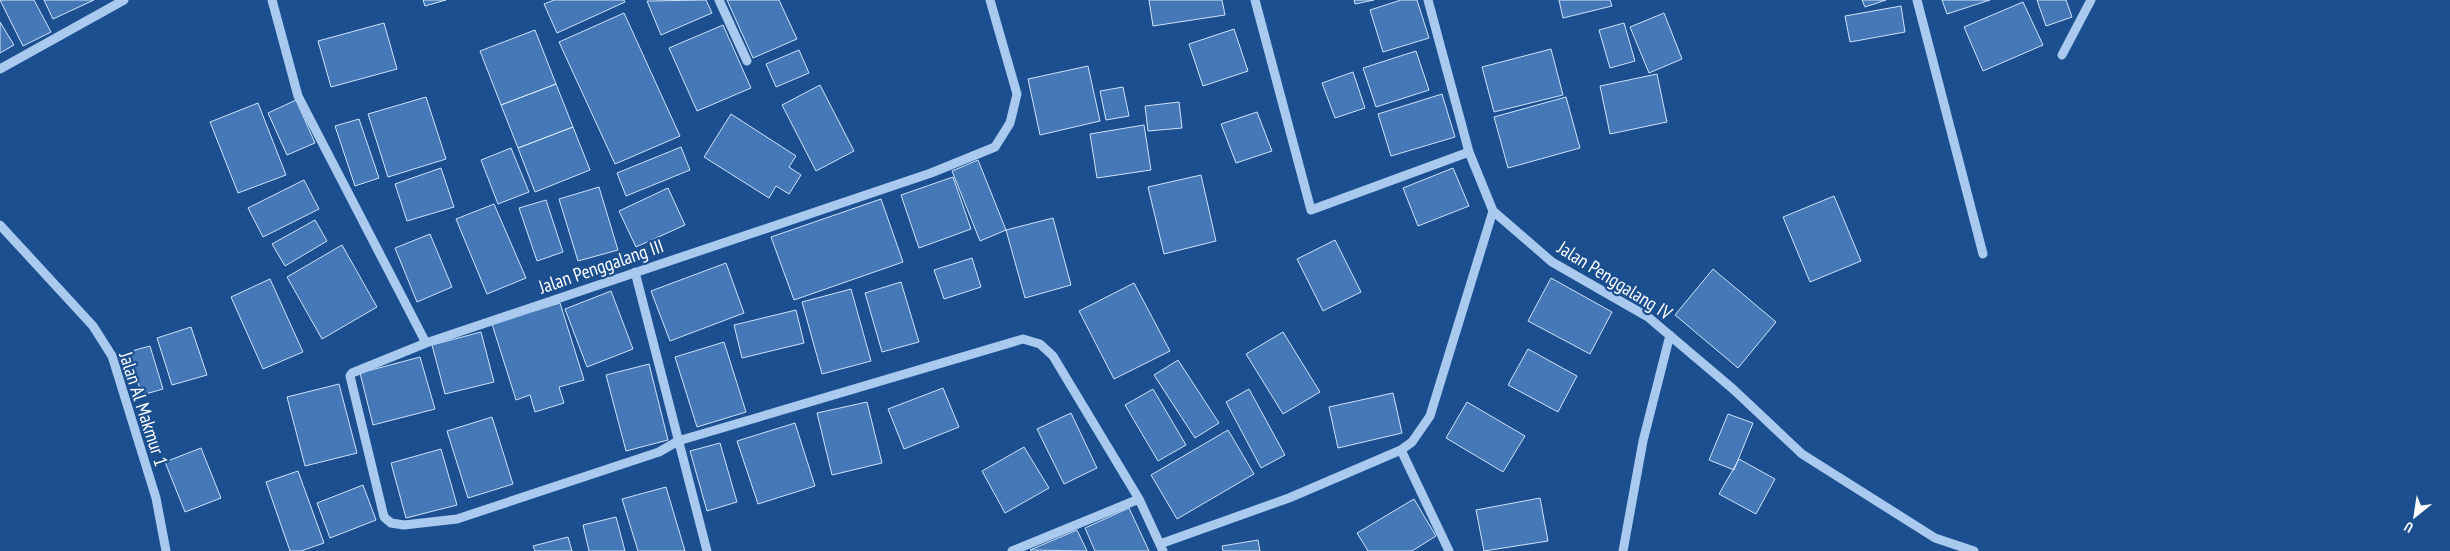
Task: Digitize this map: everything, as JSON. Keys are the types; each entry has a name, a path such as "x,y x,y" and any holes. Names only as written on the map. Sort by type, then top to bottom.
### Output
{"street":[{"path":"0,68 124,0"},
{"path":"272,0 298,96 426,344"},
{"path":"719,0 747,62"},
{"name":"Jalan Penggalang III","path":"678,441 659,452 457,519 404,525 391,523 384,517 377,496 350,375 426,344 931,173 995,147 1010,122 1017,94 990,0"},
{"path":"1255,0 1311,210 1469,152"},
{"name":"Jalan Penggalang IV","path":"1428,0 1469,152 1493,212 1552,262 1648,317 1802,454 1935,538 1974,551"},
{"path":"1917,0 1983,254"},
{"path":"2062,55 2090,0"},
{"path":"678,441 1023,339 1040,344 1053,356 1139,498 1162,548 1289,498 1401,450 1412,442 1430,416 1493,212"},
{"name":"Jalan Al Makmur 1","path":"0,225 92,326 112,356 156,498 166,551"},
{"path":"635,272 707,551"},
{"path":"1623,551 1644,441 1670,335"},
{"path":"1401,450 1449,551"},
{"path":"1012,551 1139,498"}],"building":[{"path":"0,0 34,0 51,32 23,46"},
{"path":"44,0 94,0 53,19"},
{"path":"423,0 446,0 425,6"},
{"path":"554,0 624,0 625,2 557,33 544,4"},
{"path":"706,0 712,13 661,35 647,1"},
{"path":"727,0 779,0 797,39 753,58"},
{"path":"1149,0 1222,0 1225,15 1153,26"},
{"path":"1354,0 1374,0 1355,4"},
{"path":"1401,0 1417,0 1429,38 1383,52 1370,10"},
{"path":"1559,0 1610,0 1612,6 1563,18"},
{"path":"1862,0 1886,0 1865,7"},
{"path":"1942,0 1990,0 1947,14"},
{"path":"2037,0 2066,0 2072,17 2046,26"},
{"path":"2023,2 2043,45 1983,71 1964,27"},
{"path":"1901,6 1905,32 1850,42 1845,16"},
{"path":"624,13 680,136 615,164 559,42"},
{"path":"1664,13 1682,59 1649,73 1630,27"},
{"path":"0,22 14,45 0,53"},
{"path":"384,23 397,69 331,87 318,41"},
{"path":"1624,23 1635,61 1610,68 1599,30"},
{"path":"723,25 751,88 697,111 669,48"},
{"path":"1234,29 1248,71 1203,86 1189,44"},
{"path":"535,30 556,84 501,105 480,51"},
{"path":"1551,49 1563,95 1494,112 1482,67"},
{"path":"799,50 809,73 776,87 766,64"},
{"path":"1416,51 1429,90 1376,107 1363,68"},
{"path":"1088,66 1100,121 1040,135 1028,79"},
{"path":"1353,72 1365,108 1335,118 1322,83"},
{"path":"1657,74 1667,122 1610,134 1600,86"},
{"path":"556,84 573,127 518,148 501,105"},
{"path":"820,85 854,151 816,171 782,105"},
{"path":"1123,87 1129,116 1106,120 1100,91"},
{"path":"1442,94 1455,137 1391,156 1378,114"},
{"path":"426,97 446,159 388,177 368,114"},
{"path":"1566,97 1580,148 1508,168 1494,117"},
{"path":"296,100 315,143 287,155 268,113"},
{"path":"1179,102 1182,128 1148,131 1145,106"},
{"path":"258,103 286,175 238,193 210,122"},
{"path":"1257,112 1272,151 1236,163 1221,124"},
{"path":"731,114 796,156 789,167 801,175 789,194 776,186 769,198 704,157"},
{"path":"359,119 379,178 355,186 335,126"},
{"path":"1144,125 1151,170 1097,178 1090,134"},
{"path":"573,127 590,170 535,192 518,148"},
{"path":"681,147 690,170 626,196 617,173"},
{"path":"511,148 529,192 498,204 481,160"},
{"path":"978,160 1006,230 980,241 952,171"},
{"path":"441,168 454,207 407,221 395,184"},
{"path":"1453,168 1469,206 1418,226 1403,188"},
{"path":"1201,175 1216,241 1164,254 1148,187"},
{"path":"953,177 971,229 919,248 901,195"},
{"path":"304,180 319,209 263,237 248,208"},
{"path":"599,187 618,250 578,261 559,199"},
{"path":"668,188 685,225 636,247 619,211"},
{"path":"1834,196 1861,261 1810,282 1783,217"},
{"path":"881,199 903,262 794,300 771,237"},
{"path":"546,200 563,252 537,261 519,208"},
{"path":"494,204 526,278 487,294 456,219"},
{"path":"1053,218 1071,285 1025,298 1006,230"},
{"path":"315,220 327,241 285,266 272,244"},
{"path":"430,234 452,287 417,302 395,248"},
{"path":"1335,240 1361,292 1323,311 1297,259"},
{"path":"342,245 377,307 322,339 287,277"},
{"path":"972,258 981,287 944,299 934,270"},
{"path":"726,263 744,313 670,341 651,291"},
{"path":"1713,269 1776,322 1738,368 1675,315"},
{"path":"1551,278 1612,312 1590,354 1528,321"},
{"path":"270,279 303,352 263,369 231,297"},
{"path":"901,282 919,342 882,352 865,293"},
{"path":"1134,283 1170,351 1114,379 1079,311"},
{"path":"851,289 871,361 822,374 802,302"},
{"path":"611,291 633,349 587,367 565,309"},
{"path":"560,303 584,380 559,387 564,403 535,412 530,395 516,400 492,324"},
{"path":"796,310 804,343 742,358 734,325"},
{"path":"191,327 207,375 172,385 157,338"},
{"path":"481,332 494,382 445,394 432,345"},
{"path":"1283,332 1320,392 1283,414 1246,354"},
{"path":"724,342 746,412 697,427 675,357"},
{"path":"150,346 163,389 142,395 128,352"},
{"path":"1528,349 1577,376 1558,412 1508,385"},
{"path":"420,357 435,409 373,425 360,373"},
{"path":"1178,360 1219,423 1195,438 1154,375"},
{"path":"649,364 668,440 626,451 606,375"},
{"path":"339,384 357,453 305,466 287,397"},
{"path":"943,388 959,427 904,449 888,409"},
{"path":"1153,389 1186,445 1158,461 1125,405"},
{"path":"1249,389 1285,455 1261,468 1226,402"},
{"path":"1393,393 1402,433 1338,448 1329,407"},
{"path":"867,402 882,463 832,475 817,413"},
{"path":"1467,402 1525,436 1503,472 1446,438"},
{"path":"1071,413 1097,468 1064,484 1037,429"},
{"path":"1728,414 1753,423 1734,470 1709,460"},
{"path":"492,417 513,484 468,498 447,431"},
{"path":"795,423 815,486 758,504 737,441"},
{"path":"1228,430 1254,474 1177,519 1151,475"},
{"path":"720,443 737,502 707,511 690,451"},
{"path":"1024,447 1049,488 1005,513 982,471"},
{"path":"201,448 221,498 185,512 165,462"},
{"path":"441,449 457,505 406,518 391,463"},
{"path":"1739,459 1775,479 1756,514 1719,494"},
{"path":"298,471 324,543 301,551 290,551 266,482"},
{"path":"363,485 376,520 330,538 317,503"},
{"path":"666,487 685,551 638,551 622,499"},
{"path":"1540,498 1548,541 1484,551 1476,510"},
{"path":"1414,499 1436,536 1412,551 1368,551 1357,533"},
{"path":"1129,508 1149,551 1095,551 1085,528"},
{"path":"616,517 625,551 589,551 583,525"},
{"path":"1077,530 1087,551 1030,550"},
{"path":"568,537 572,551 535,551 533,546"},
{"path":"1258,540 1260,551 1223,551 1222,546"}]}
